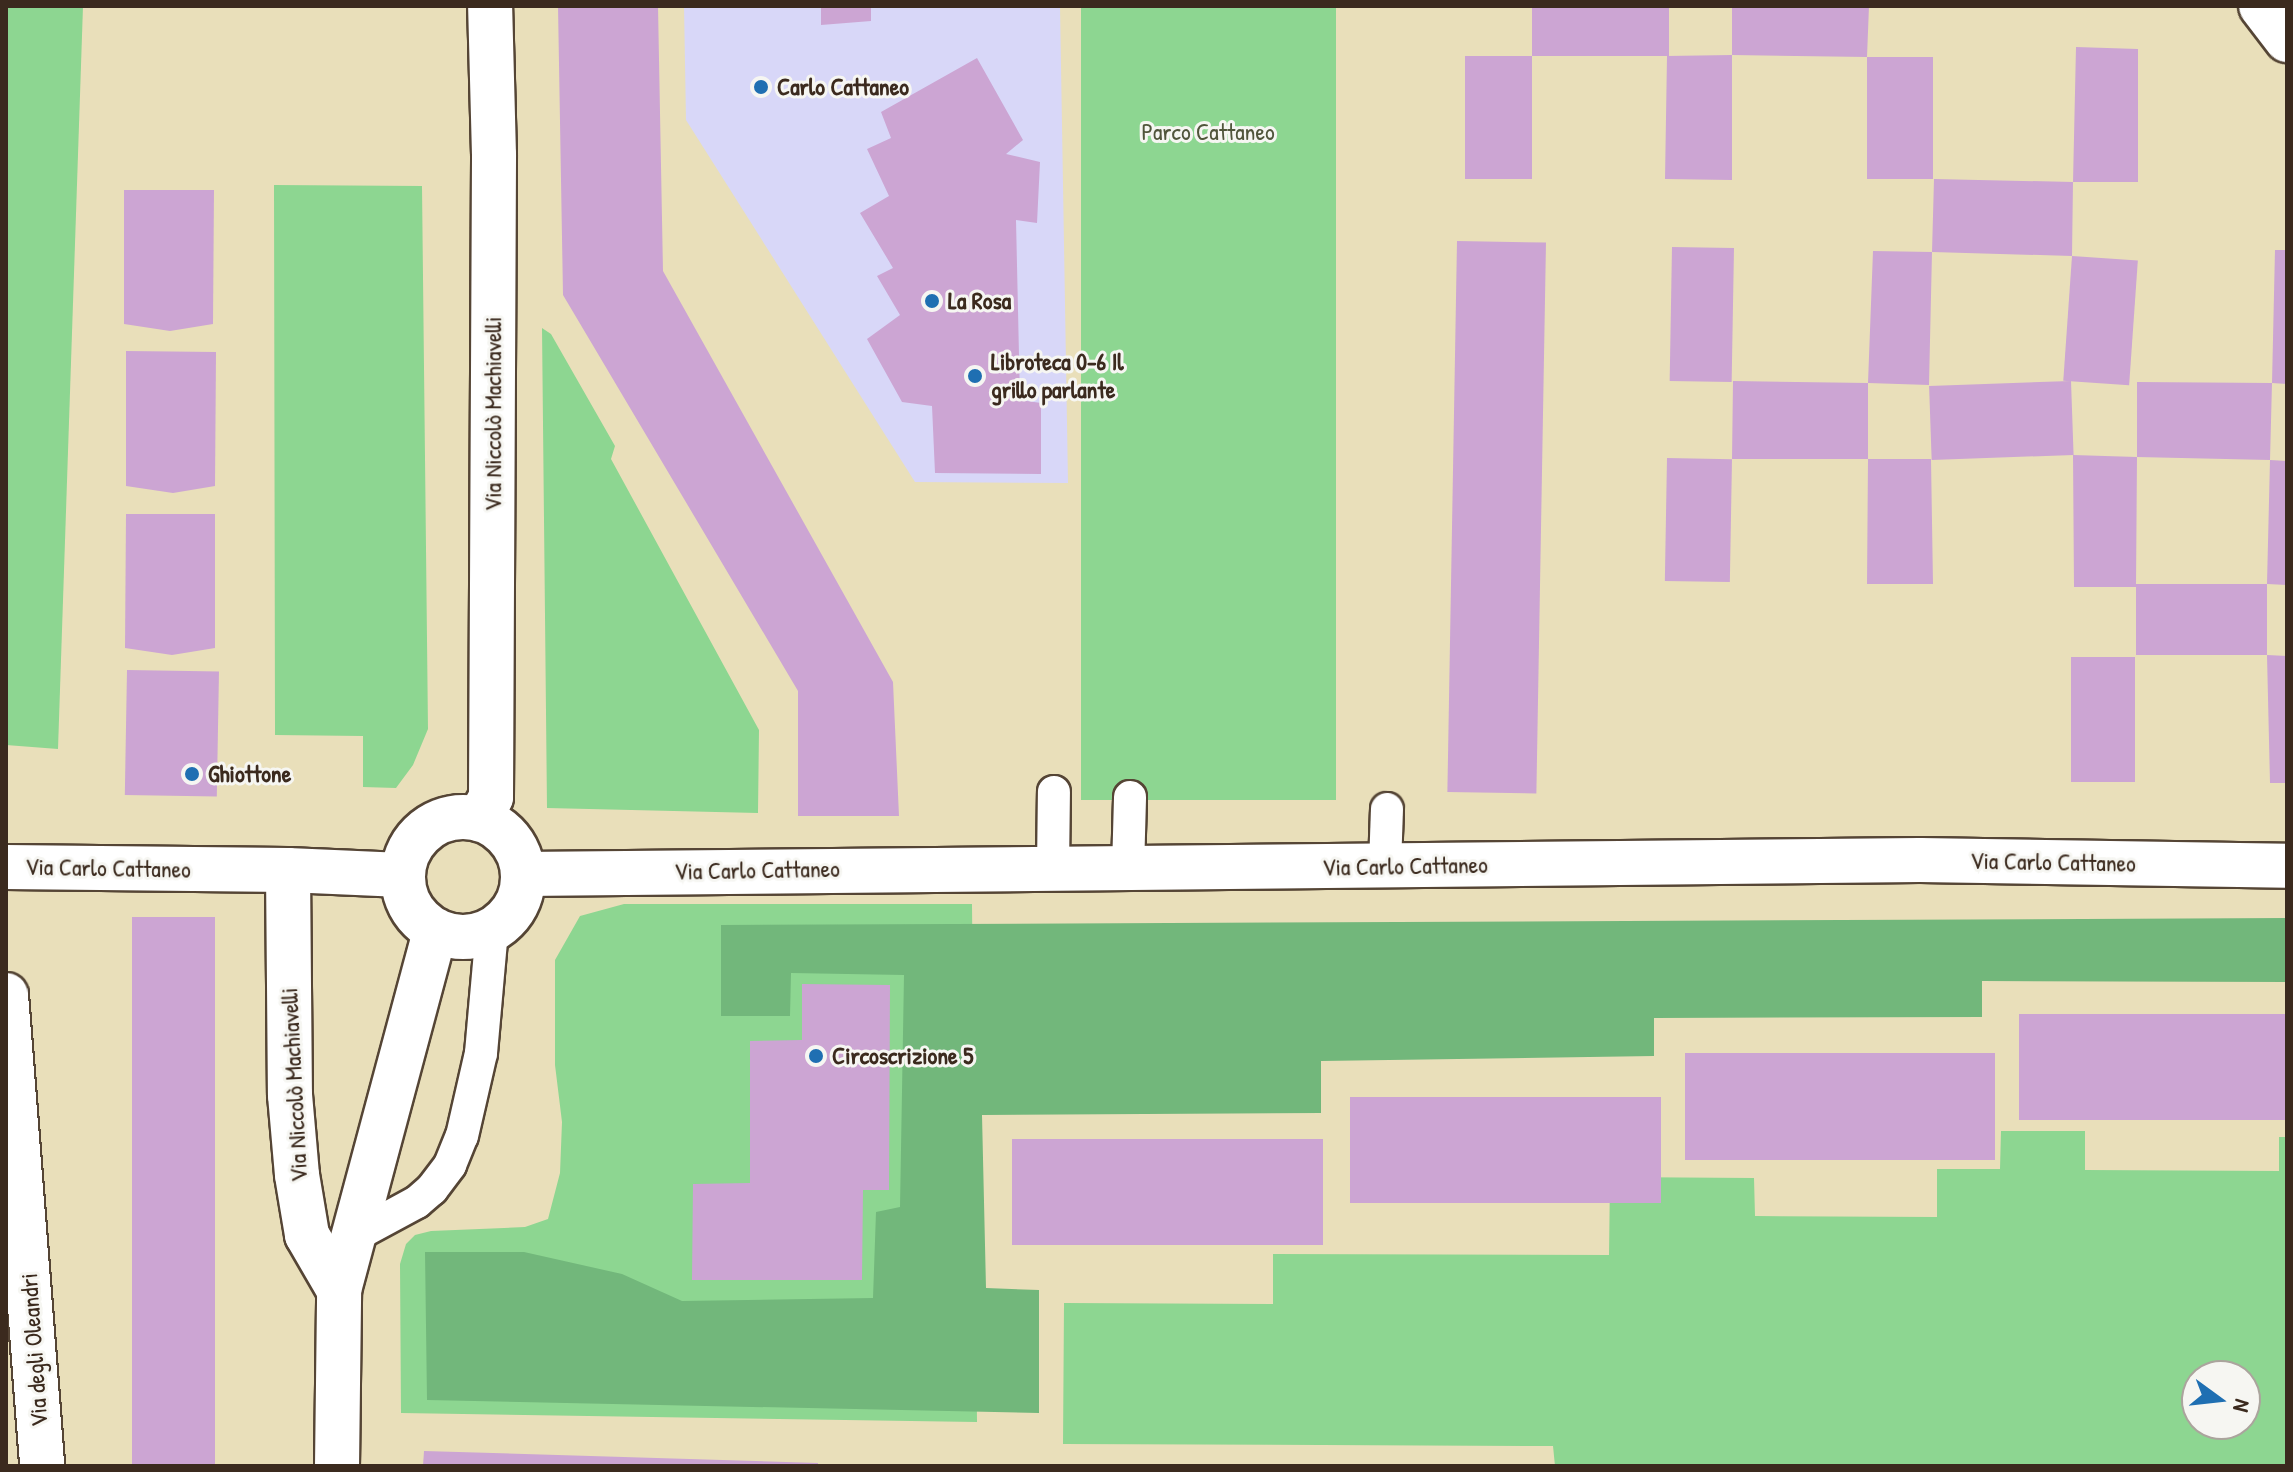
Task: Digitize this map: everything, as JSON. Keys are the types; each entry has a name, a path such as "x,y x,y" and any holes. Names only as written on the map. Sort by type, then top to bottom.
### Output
{"street":[{"name":"Via Niccolò Machiavelli","path":"479,819 491,797 494,155 490,6"},
{"path":"2261,6 2287,40"},
{"path":"455,817 479,819 510,839 517,849 523,874 516,906 492,930 464,938 435,931 410,908 402,875 408,852 422,832 455,817"},
{"name":"Via Carlo Cattaneo","path":"523,874 1920,860 2287,866"},
{"name":"Via Carlo Cattaneo","path":"6,867 288,870 402,875"},
{"name":"Via Niccolò Machiavelli","path":"288,870 290,1095 297,1175 307,1235 339,1290"},
{"path":"337,1466 339,1290 435,931"},
{"name":"Via degli Oleandri","path":"6,995 42,1466"}],"lane":[{"path":"1053,869 1054,792"},
{"path":"1128,870 1130,797"},
{"path":"1385,866 1387,809"},
{"path":"356,1235 417,1202 432,1189 450,1165 462,1136 481,1053 492,930"}],"shaded area":[{"name":"La Rosa","path":"684,6 1060,6 1068,483 915,482 686,120"}],"green space":[{"path":"6,6 83,6 58,749 6,745"},
{"name":"Parco Cattaneo","path":"1081,6 1336,6 1336,800 1081,800"},
{"path":"274,185 422,186 428,729 413,765 396,788 363,787 363,736 275,735"},
{"path":"542,328 551,334 615,446 611,459 759,730 758,813 547,808"},
{"path":"624,904 972,904 977,1422 401,1413 400,1264 406,1244 415,1235 431,1231 525,1227 548,1219 560,1173 562,1122 555,1065 555,960 580,916"},
{"path":"2287,918 2287,982 1982,981 1982,1017 1654,1018 1654,1056 1321,1061 1321,1113 982,1115 986,1288 1039,1290 1039,1413 427,1400 425,1252 524,1252 622,1274 682,1301 873,1298 876,1212 900,1207 904,975 791,973 790,1016 721,1016 721,925"},
{"path":"2001,1131 2085,1131 2085,1170 2279,1171 2279,1137 2287,1137 2287,1466 1555,1466 1553,1446 1063,1444 1064,1303 1273,1304 1273,1254 1609,1255 1610,1177 1754,1178 1755,1216 1937,1217 1937,1169 2000,1169"}],"building":[{"path":"558,6 658,6 663,271 893,682 899,816 798,816 798,691 563,295"},
{"path":"821,6 871,6 871,21 821,25"},
{"path":"1532,6 1669,6 1669,56 1532,56"},
{"path":"1732,6 1869,6 1867,57 1732,55"},
{"path":"2076,47 2138,49 2138,182 2073,182"},
{"path":"1732,55 1732,180 1665,179 1667,56"},
{"path":"1465,56 1532,56 1532,179 1465,179"},
{"path":"1867,57 1933,57 1933,179 1867,179"},
{"path":"977,58 1023,140 1006,154 1040,162 1037,223 1016,220 1020,400 1041,403 1041,474 935,473 932,406 902,402 867,339 900,315 877,276 893,268 860,213 889,196 867,149 891,138 881,112"},
{"path":"1934,179 2073,182 2072,256 1932,252"},
{"path":"124,190 214,190 213,324 170,331 124,324"},
{"path":"1457,241 1546,243 1536,793 1447,792"},
{"path":"1672,247 1734,248 1732,382 1670,381"},
{"path":"2275,250 2287,250 2287,384 2272,383"},
{"path":"1873,251 1932,252 1929,385 1868,383"},
{"path":"2072,256 2138,261 2129,385 2063,381"},
{"path":"126,351 216,352 215,486 173,493 126,486"},
{"path":"1733,381 1868,383 1868,459 1732,459"},
{"path":"2071,381 2074,455 1932,460 1929,386"},
{"path":"2137,382 2272,383 2270,460 2137,457"},
{"path":"2073,455 2137,457 2136,587 2074,587"},
{"path":"1667,458 1732,459 1730,582 1665,581"},
{"path":"1868,459 1931,459 1933,584 1867,584"},
{"path":"2270,460 2287,461 2287,585 2267,584"},
{"path":"126,514 215,514 215,648 172,655 125,648"},
{"path":"2136,584 2267,584 2267,655 2136,655"},
{"path":"2267,655 2287,656 2287,783 2270,783"},
{"path":"2071,657 2135,657 2135,782 2071,782"},
{"path":"127,670 219,672 217,797 125,795"},
{"path":"132,917 215,917 215,1466 132,1466"},
{"path":"802,984 890,985 889,1190 863,1190 862,1280 692,1280 693,1184 750,1183 750,1041 802,1040"},
{"path":"2019,1014 2287,1014 2287,1120 2019,1120"},
{"path":"1685,1053 1995,1053 1995,1160 1685,1160"},
{"path":"1350,1097 1661,1097 1661,1203 1350,1203"},
{"path":"1012,1139 1323,1139 1323,1245 1012,1245"},
{"path":"424,1451 818,1463 818,1466 423,1466"}],"place":[{"name":"Carlo Cattaneo","path":"761,87"},
{"name":"La Rosa","path":"932,301"},
{"name":"Libroteca 0-6 Il grillo parlante","path":"975,376"},
{"name":"Ghiottone","path":"192,774"},
{"name":"Circoscrizione 5","path":"816,1056"}]}
